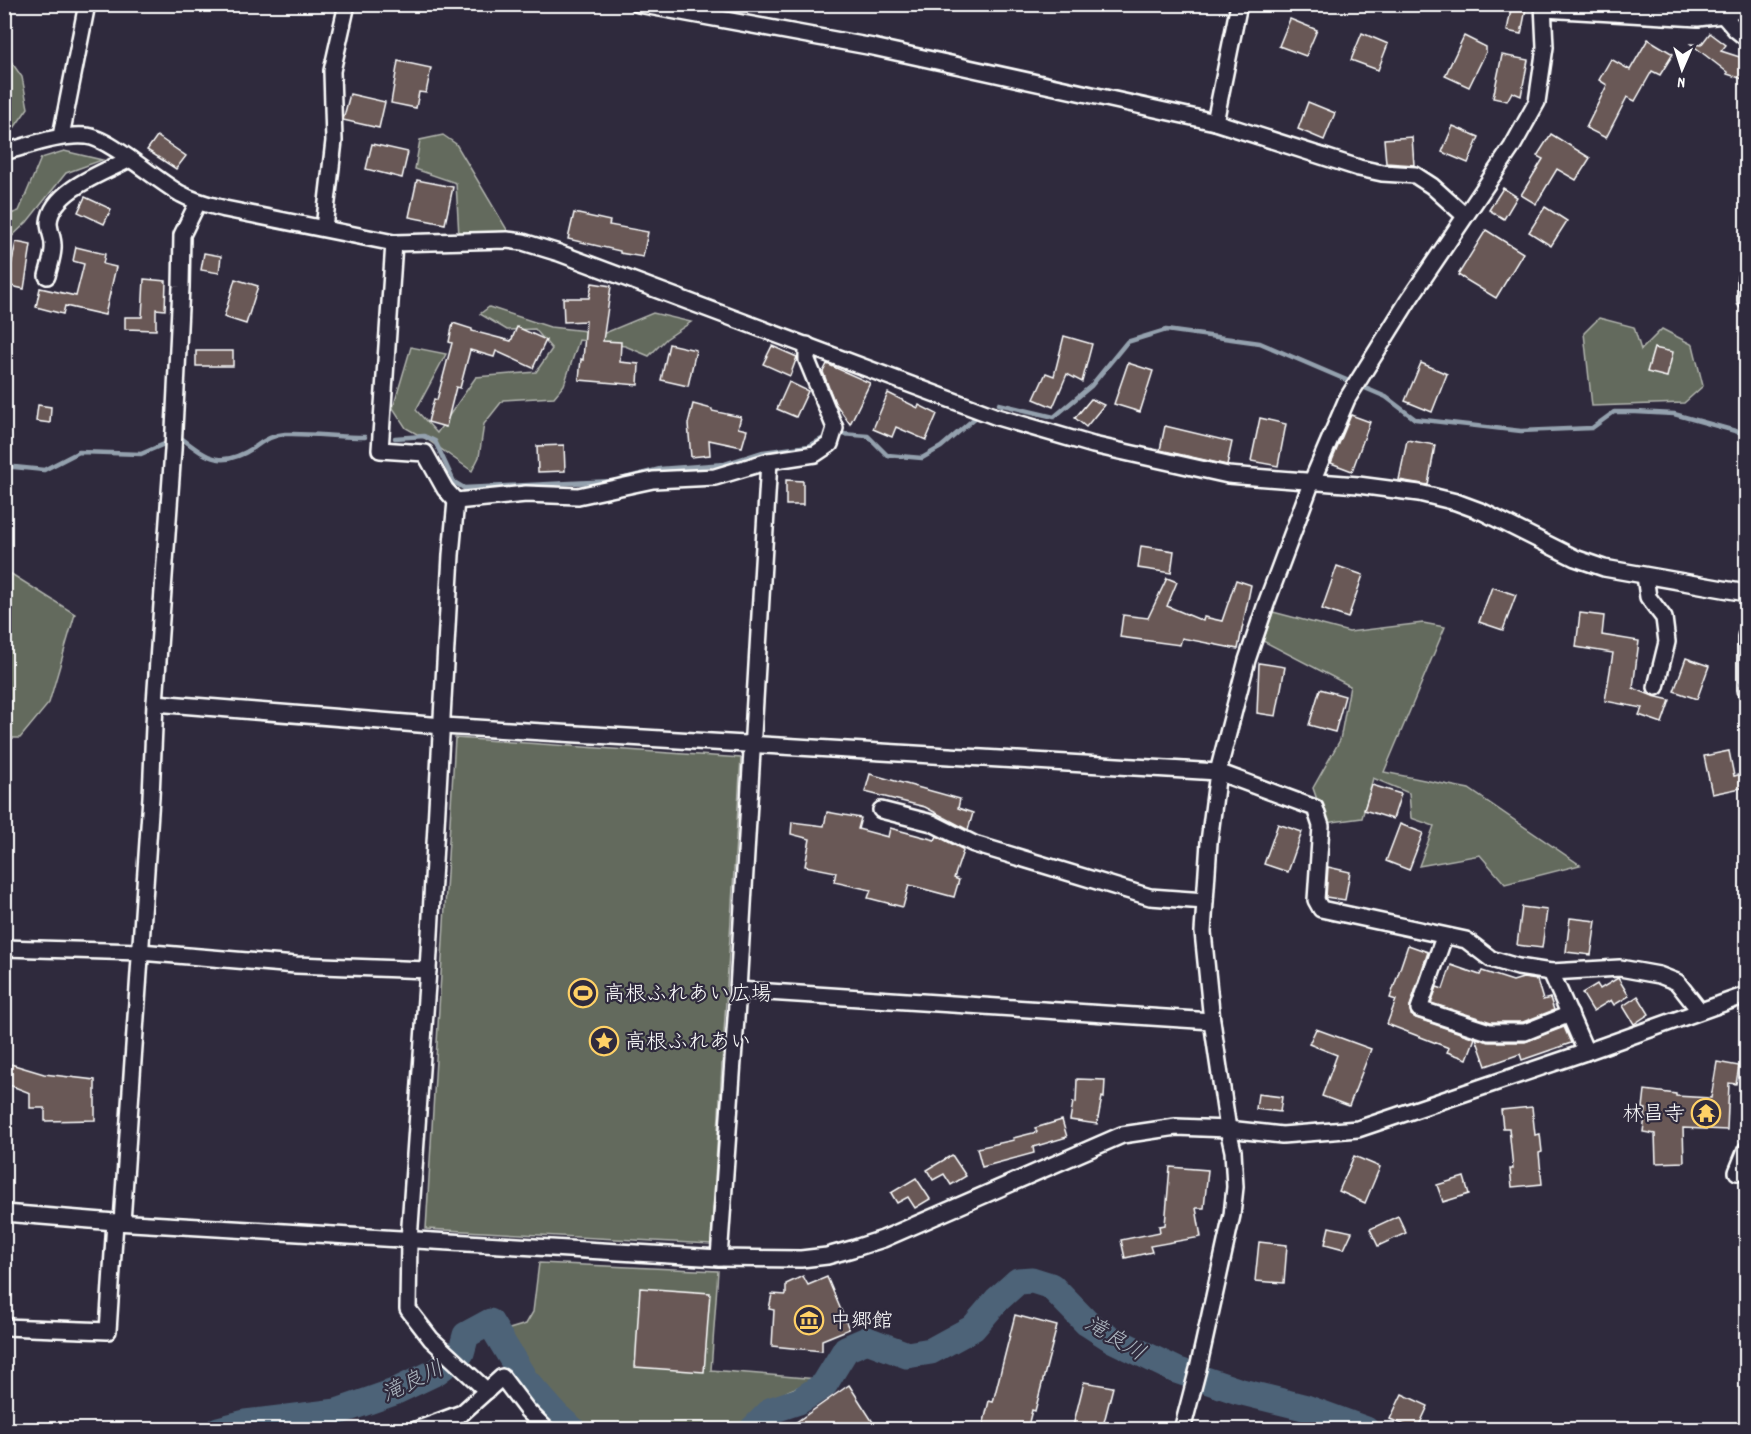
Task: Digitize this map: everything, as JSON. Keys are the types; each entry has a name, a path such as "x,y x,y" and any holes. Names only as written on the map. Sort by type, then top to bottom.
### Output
{"street":[{"path":"61,136 87,4"},
{"path":"324,228 334,141 332,71 347,4"},
{"path":"638,4 873,47 1215,122 1359,168 1382,173 1415,175 1432,186 1464,215"},
{"path":"1215,122 1239,4"},
{"path":"1182,1430 1232,1215 1235,1187 1233,1150 1212,1021 1203,933 1209,842 1218,772 1247,660 1312,481 1347,399 1363,370 1464,215 1512,147 1538,102 1545,47 1544,7 1698,18 1723,15 1746,5"},
{"path":"1723,15 1746,38"},
{"path":"4,152 61,136 89,136 130,159 180,194 198,202 394,243 507,240 523,242 559,253 997,417 1093,445 1228,476 1312,481 1419,493 1456,501 1575,558 1604,568 1746,592"},
{"path":"47,276 53,245 50,219 56,203 70,190 130,159"},
{"path":"4,1327 108,1331 119,1222 151,797 155,703 173,450 182,235 198,202"},
{"path":"394,243 380,450 425,453 445,489 456,501 410,1240 408,1309 430,1337 487,1391"},
{"path":"1746,278 1746,301"},
{"path":"456,501 526,494 578,496 653,480 715,477 769,461 815,454 830,444 836,428 807,360 807,345"},
{"path":"719,1258 738,990 769,461"},
{"path":"1645,576 1648,597 1664,618 1667,642 1656,687"},
{"path":"1746,636 1746,690"},
{"path":"155,703 442,726 1218,772 1315,808 1321,826 1316,900 1321,909 1466,940 1491,959 1518,967 1551,972 1620,968 1659,975 1677,982 1699,1010"},
{"path":"881,810 932,823 974,844 1150,897 1205,901"},
{"path":"1444,937 1419,1009 1489,1032 1525,1032 1570,1014"},
{"path":"4,948 140,952 296,965 428,970"},
{"path":"1551,972 1586,1052"},
{"path":"738,990 1212,1021"},
{"path":"4,1213 719,1258 827,1256 883,1239 1122,1136 1176,1128 1228,1129 1282,1135 1358,1129 1746,995"},
{"path":"1737,1172 1746,1150"},
{"path":"416,1430 462,1413 502,1377 527,1410 547,1430"}],"green space":[{"path":"5,53 22,77 28,108 5,141"},
{"path":"443,135 456,144 509,233 459,236 456,183 415,169 420,140"},
{"path":"64,151 102,160 66,173 27,222 5,243 5,216 19,211 41,158"},
{"path":"489,307 550,327 605,333 653,313 691,322 666,339 649,356 625,346 579,340 564,385 554,397 503,400 484,424 479,457 472,471 428,440 406,428 393,408 411,347 446,354 416,410 437,433 476,377 536,372 552,349 535,329 507,330 480,314"},
{"path":"1599,318 1634,327 1641,350 1662,329 1693,345 1703,386 1684,403 1592,406 1584,333"},
{"path":"5,570 75,614 49,703 20,738 5,738"},
{"path":"1273,612 1349,632 1423,623 1445,627 1384,772 1469,789 1580,865 1505,884 1480,855 1419,866 1434,826 1411,818 1409,793 1373,778 1362,818 1325,823 1313,788 1340,740 1350,686 1263,641"},
{"name":"高根ふれあい広場","path":"455,738 741,758 711,1244 426,1229"},
{"path":"539,1263 718,1271 711,1370 818,1379 788,1391 762,1407 737,1429 588,1429 558,1411 527,1376 506,1330 526,1324 533,1312"}],"building":[{"path":"1512,4 1527,4 1521,34 1507,31"},
{"path":"1290,19 1317,30 1306,56 1279,46"},
{"path":"1362,33 1388,44 1378,70 1351,60"},
{"path":"1710,33 1726,45 1721,51 1746,59 1746,80 1727,74 1691,44 1701,45"},
{"path":"1464,36 1486,47 1486,52 1469,87 1445,76"},
{"path":"1648,39 1673,54 1660,75 1652,71 1635,101 1627,97 1606,138 1586,128 1607,85 1599,80 1611,59 1630,70"},
{"path":"1502,55 1528,60 1521,96 1512,92 1507,101 1493,98"},
{"path":"398,61 431,68 426,93 419,92 416,108 391,103"},
{"path":"350,94 385,102 379,128 343,120"},
{"path":"1308,102 1335,113 1324,140 1298,129"},
{"path":"1453,126 1479,137 1468,163 1442,152"},
{"path":"1551,134 1590,158 1576,180 1557,169 1536,204 1521,195 1543,159 1537,156"},
{"path":"157,136 186,156 176,169 147,150"},
{"path":"1412,137 1414,165 1386,163 1384,139"},
{"path":"372,144 408,152 402,178 366,169"},
{"path":"417,180 453,187 445,224 409,217"},
{"path":"1503,188 1517,197 1504,219 1489,210"},
{"path":"85,197 111,209 104,224 78,212"},
{"path":"1545,207 1567,221 1551,246 1529,232"},
{"path":"574,213 610,221 609,225 648,232 643,257 568,239"},
{"path":"1486,230 1523,253 1496,298 1458,275"},
{"path":"16,242 31,245 24,289 7,285"},
{"path":"76,247 105,254 103,264 116,267 105,315 65,306 63,314 36,307 40,288 76,296 84,264 73,261"},
{"path":"204,253 221,256 219,273 201,270"},
{"path":"144,279 166,281 165,310 156,309 156,330 125,329 125,317 142,317"},
{"path":"235,279 258,286 246,324 224,317"},
{"path":"592,283 611,286 603,341 621,342 620,362 639,364 638,385 579,380 586,321 564,322 563,298 589,298"},
{"path":"453,323 472,329 472,331 511,341 517,327 546,340 533,368 496,351 494,357 470,350 460,388 456,387 446,427 428,422 434,399 437,400 452,343 449,342"},
{"path":"1064,336 1092,344 1082,382 1067,374 1053,407 1034,399 1046,373 1054,376"},
{"path":"669,344 696,350 688,386 661,380"},
{"path":"772,346 797,357 790,376 763,364"},
{"path":"1654,348 1673,352 1667,377 1647,372"},
{"path":"196,351 233,351 233,366 196,366"},
{"path":"1128,363 1153,371 1140,412 1114,404"},
{"path":"1421,363 1447,374 1432,412 1405,401"},
{"path":"827,364 870,383 850,424 835,403 829,388 823,372"},
{"path":"789,382 808,391 796,417 777,409"},
{"path":"888,393 918,408 919,405 937,414 926,440 896,427 892,437 873,429"},
{"path":"1091,399 1104,405 1086,427 1075,418"},
{"path":"693,404 741,417 738,428 747,430 742,447 709,440 710,455 691,457 688,424"},
{"path":"38,405 51,407 50,423 36,421"},
{"path":"1351,415 1370,422 1352,471 1331,463"},
{"path":"1260,418 1286,424 1278,466 1251,461"},
{"path":"1165,426 1232,442 1227,465 1160,450"},
{"path":"1407,440 1435,445 1428,485 1399,480"},
{"path":"564,445 565,471 538,472 537,446"},
{"path":"786,480 803,481 803,505 786,505"},
{"path":"1141,546 1174,551 1171,573 1138,568"},
{"path":"1337,566 1363,575 1348,618 1322,609"},
{"path":"1167,578 1177,582 1167,606 1203,621 1204,617 1222,621 1236,580 1251,585 1238,649 1182,638 1180,645 1120,637 1123,615 1148,618"},
{"path":"1492,587 1516,595 1503,630 1479,622"},
{"path":"1580,613 1604,616 1602,635 1639,641 1633,688 1670,700 1662,723 1639,715 1642,708 1605,701 1613,653 1576,647"},
{"path":"1686,658 1709,666 1697,699 1674,691"},
{"path":"1259,663 1285,667 1276,716 1257,713"},
{"path":"1320,689 1345,696 1335,732 1309,725"},
{"path":"1729,751 1734,776 1746,773 1746,787 1712,794 1704,756"},
{"path":"870,774 960,799 958,808 973,813 968,830 925,807 865,792"},
{"path":"1372,785 1401,794 1393,819 1364,810"},
{"path":"827,812 861,818 858,829 888,837 890,828 935,840 937,836 962,849 954,878 959,880 954,897 909,885 903,907 868,898 871,890 834,882 836,872 805,866 810,839 791,834 792,822 824,826"},
{"path":"1278,824 1302,832 1288,872 1264,864"},
{"path":"1400,824 1423,833 1409,870 1386,861"},
{"path":"1328,867 1350,872 1345,900 1326,897"},
{"path":"1522,907 1547,910 1542,948 1517,945"},
{"path":"1570,918 1596,921 1591,955 1566,952"},
{"path":"1408,945 1428,952 1410,1006 1411,1015 1475,1038 1467,1059 1447,1052 1449,1048 1387,1024 1396,1000 1390,998"},
{"path":"1451,965 1480,975 1482,971 1513,981 1523,978 1537,980 1543,1000 1550,998 1554,1010 1523,1022 1491,1022 1431,1003 1437,987 1443,989"},
{"path":"1618,978 1629,996 1614,1005 1611,1000 1593,1011 1582,993 1597,984 1600,989"},
{"path":"1638,996 1649,1014 1634,1024 1623,1006"},
{"path":"1564,1027 1571,1043 1522,1060 1520,1054 1486,1066 1476,1038 1489,1042 1525,1042"},
{"path":"1316,1029 1371,1049 1349,1106 1322,1096 1337,1055 1309,1044"},
{"path":"4,1062 44,1074 95,1080 95,1120 45,1121 45,1108 30,1108 30,1093 4,1083"},
{"path":"1717,1062 1739,1066 1736,1084 1729,1083 1727,1130 1683,1128 1684,1162 1656,1163 1655,1134 1643,1132 1646,1109 1643,1108 1645,1090 1676,1094 1676,1096 1711,1098"},
{"path":"1077,1079 1105,1080 1104,1098 1102,1097 1097,1124 1070,1120 1073,1102 1076,1103"},
{"path":"1258,1094 1282,1097 1280,1112 1256,1109"},
{"path":"1532,1107 1535,1135 1540,1134 1542,1184 1512,1187 1510,1169 1513,1169 1509,1128 1503,1128 1501,1110"},
{"path":"1062,1120 1067,1137 1033,1147 1034,1153 982,1167 977,1148 1014,1140 1013,1138 1037,1132 1035,1128"},
{"path":"952,1155 966,1176 951,1185 944,1174 933,1180 927,1170"},
{"path":"1354,1156 1380,1167 1365,1203 1339,1191"},
{"path":"1170,1167 1208,1170 1204,1208 1196,1208 1201,1237 1150,1246 1152,1252 1125,1258 1121,1240 1160,1232 1159,1226 1165,1225"},
{"path":"1464,1177 1469,1194 1443,1202 1437,1185"},
{"path":"916,1178 930,1199 915,1208 908,1197 897,1203 891,1193"},
{"path":"1398,1216 1406,1233 1378,1246 1370,1229"},
{"path":"1329,1227 1352,1232 1344,1249 1325,1244"},
{"path":"1259,1242 1287,1245 1284,1283 1255,1281"},
{"name":"中郷館","path":"803,1276 808,1285 827,1277 849,1329 822,1340 822,1351 772,1346 774,1310 769,1309 772,1294 786,1295 786,1284"},
{"path":"640,1288 710,1293 704,1372 635,1367"},
{"path":"1015,1315 1057,1326 1035,1411 1032,1410 1027,1430 982,1430 989,1401 993,1402"},
{"path":"1084,1382 1113,1387 1102,1430 1072,1430"},
{"path":"849,1385 878,1430 785,1430"},
{"path":"1402,1394 1428,1406 1417,1430 1390,1419"}],"waterway":[{"path":"999,404 1054,417 1091,386 1127,342 1166,330 1260,343 1386,397 1415,419 1521,431 1592,428 1614,412 1636,412 1674,414 1746,434"},
{"path":"395,438 424,436 435,441 454,482 464,488 614,481 660,469 725,464 763,452 809,446 822,439 841,434 868,436 887,455 922,458 941,447 975,418"},
{"path":"177,439 180,437 208,456 224,459 243,454 265,440 285,434 365,437"},
{"path":"4,466 44,470 79,452 141,454 169,442"},
{"name":"滝良川","path":"752,1430 772,1410 799,1401 824,1385 846,1349 867,1340 907,1355 931,1351 973,1328 997,1300 1018,1281 1032,1280 1051,1286 1087,1323 1112,1339 1176,1370 1238,1391 1303,1407 1366,1430"},
{"name":"滝良川","path":"218,1430 245,1423 337,1412 394,1392 436,1372 461,1353 466,1335 490,1322 525,1380 556,1415 573,1430"}],"place":[{"name":"高根ふれあい広場","path":"583,993"},
{"name":"高根ふれあい","path":"604,1041"},
{"name":"林昌寺","path":"1706,1113"},
{"name":"中郷館","path":"809,1320"}]}
